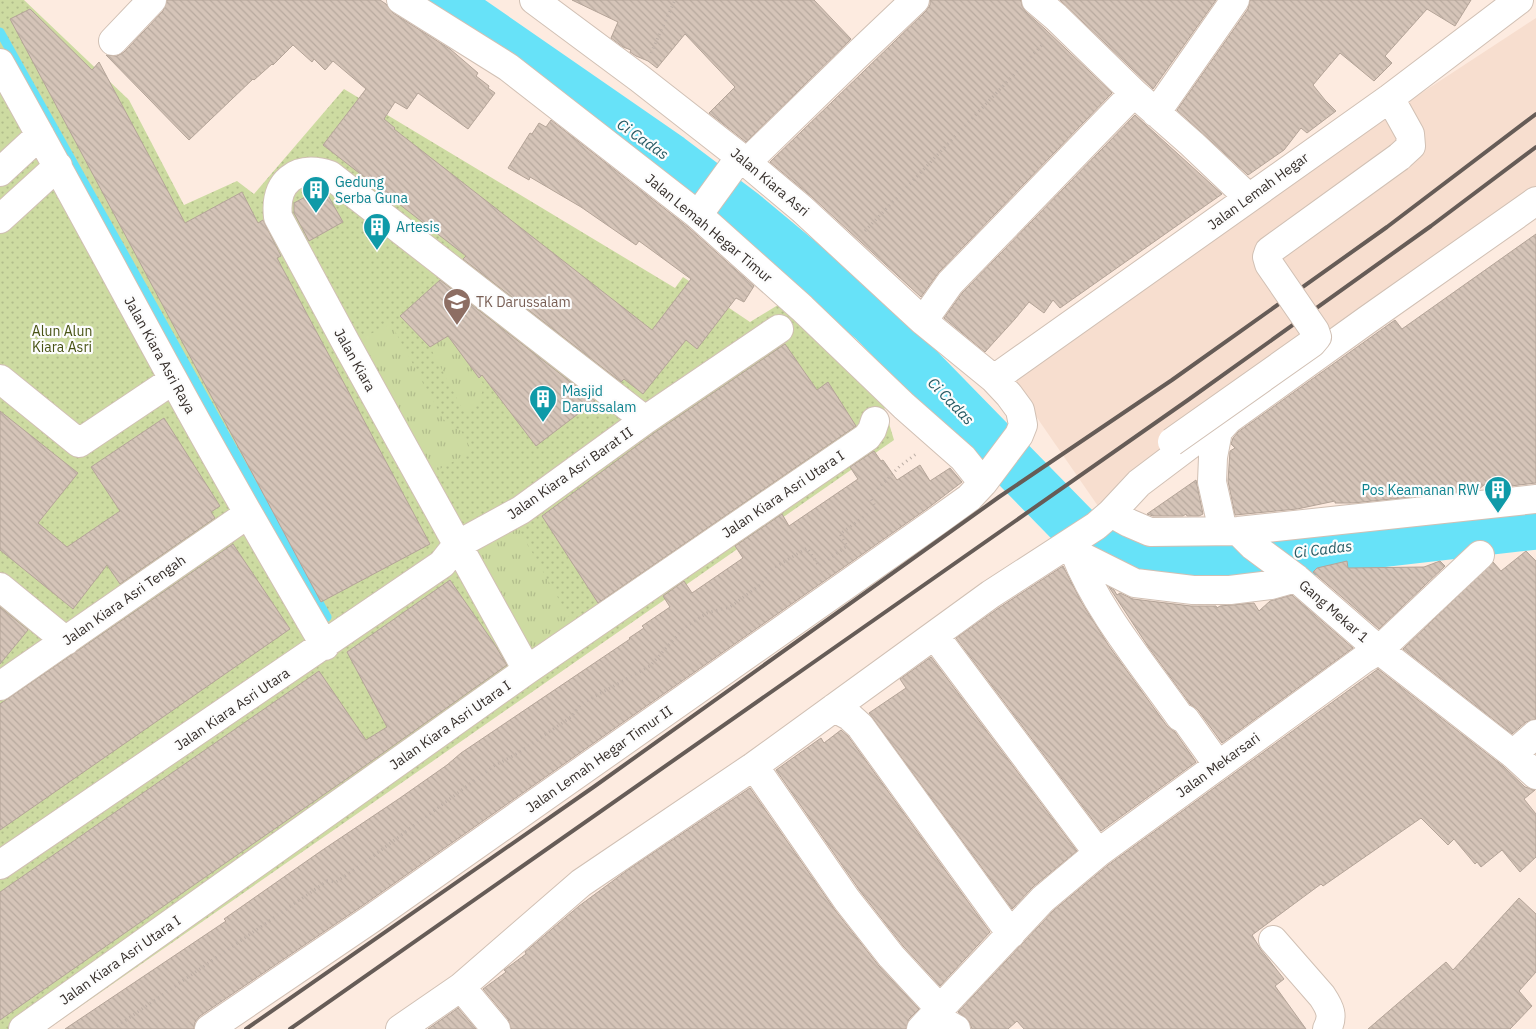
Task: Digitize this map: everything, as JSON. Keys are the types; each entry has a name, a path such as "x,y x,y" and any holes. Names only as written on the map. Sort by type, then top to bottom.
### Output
{"street":[{"path":"113,41 152,0"},
{"name":"Jalan Lemah Hegar Timur","path":"401,0 508,67 700,212 986,480"},
{"name":"Jalan Kiara Asri","path":"534,0 639,78 739,163 802,209 923,321 994,379 1020,410 1023,425 1019,435"},
{"path":"700,212 739,163 915,0"},
{"path":"1036,0 1063,23 1134,93 1249,198"},
{"path":"1156,113 1235,0"},
{"name":"Jalan Lemah Hegar","path":"994,379 1390,98 1519,0"},
{"name":"Jalan Kiara Asri Raya","path":"0,63 58,166 173,380 325,646"},
{"path":"923,321 950,283 1134,93"},
{"path":"1139,482 1135,474 1136,469 1312,344 1317,337 1315,331 1269,264 1267,257 1269,251 1399,157 1411,146 1410,134 1390,98"},
{"path":"0,172 40,135"},
{"path":"0,219 58,166"},
{"name":"Jalan Kiara","path":"527,670 278,217 279,193 286,183 296,175 307,171 330,174 645,420"},
{"path":"1238,536 1212,482 1213,457 1218,431 1228,420 1536,201"},
{"name":"Jalan Kiara Asri Barat II","path":"457,545 520,510 645,420 779,329"},
{"path":"0,380 79,443 173,380"},
{"name":"Jalan Kiara Asri Utara I","path":"23,1029 527,670 867,437 875,421"},
{"path":"400,1029 461,987 581,883 754,766 991,594 1068,547 1104,520 1139,482 1208,432 1218,431"},
{"name":"Jalan Lemah Hegar Timur II","path":"209,1029 379,914 969,498 986,480 1019,435"},
{"path":"1104,520 1150,532 1238,536 1536,499"},
{"name":"Jalan Kiara Asri Tengah","path":"0,686 248,514"},
{"name":"Gang Mekar 1","path":"1238,536 1292,575 1379,650"},
{"name":"Jalan Kiara Asri Utara","path":"0,865 325,646 442,564 457,545"},
{"path":"1068,547 1136,583 1193,590 1230,590 1271,584 1292,575"},
{"path":"1068,547 1084,578 1117,630 1180,717 1185,719 1218,765"},
{"name":"Jalan Mekarsari","path":"938,1021 1043,899 1098,853 1379,650 1480,555"},
{"path":"0,587 66,641"},
{"path":"934,636 1098,853"},
{"path":"1379,650 1513,754 1536,775"},
{"path":"834,708 850,716 860,726 1011,934"},
{"path":"1513,754 1536,734"},
{"path":"754,766 847,900 892,956 938,1021"},
{"path":"1273,940 1329,1006 1332,1016 1327,1029"},
{"path":"461,987 496,1029"}],"path":[{"path":"639,78 675,0"},
{"path":"847,250 1063,23"},
{"path":"113,1029 326,881 336,882 361,865 494,766 571,717 581,704 650,666 684,628 707,613 730,607 760,585 772,570 807,548 819,566 847,546 840,534 876,508 870,497 900,466 939,437"}],"shaded area":[{"path":"1536,18 1536,196 1100,509 1013,383 1342,145"}],"green space":[{"name":"Alun Alun Kiara Asri","path":"0,0 24,0 129,100 184,205 237,181 254,194 344,89 675,288 683,277 750,322 778,305 882,400 894,440 48,1029 0,1029"},
{"path":"391,324 443,419 461,431 472,451 429,475 354,342"},
{"path":"448,336 484,385 479,404 464,412 430,347"},
{"path":"516,524 574,626 529,656 470,549"}],"building":[{"path":"167,0 380,0 393,13 450,49 478,73 476,76 495,93 468,129 418,93 407,109 395,102 384,119 394,129 652,330 691,279 639,241 636,245 581,207 530,177 529,180 508,168 530,133 532,134 539,123 546,127 551,120 688,227 754,286 744,302 736,298 697,349 686,340 643,394 624,379 621,382 463,259 466,256 323,145 366,89 333,61 325,70 314,59 312,62 293,45 273,65 253,79 189,140 106,55 117,56 124,52 163,11"},
{"path":"572,0 814,0 851,39 746,142 709,113 735,87 685,34 657,68 611,38 618,22"},
{"path":"930,0 1021,0 1026,12 1112,93 939,272 921,297 813,198 770,162 926,11 930,5"},
{"path":"1060,0 1216,0 1153,89"},
{"path":"1250,0 1471,0 1455,26 1427,9 1385,56 1392,63 1374,81 1340,53 1313,85 1336,111 1307,133 1301,128 1284,150 1248,175 1177,110 1248,9"},
{"path":"30,9 92,70 99,62 185,223 242,192 258,223 263,220 281,256 277,258 430,544 321,602 10,19"},
{"path":"1135,115 1222,194 1060,308 1053,300 1044,313 1029,302 985,352 944,318 962,293"},
{"name":"Gedung Serba Guna","path":"320,189 326,192 343,222 309,241 294,213 294,203"},
{"path":"1536,234 1536,483 1485,489 1485,484 1478,490 1466,491 1464,488 1458,492 1442,492 1440,494 1353,503 1335,503 1335,501 1297,509 1235,515 1228,481 1230,451 1235,448 1231,444 1238,432 1395,320 1402,329"},
{"path":"440,280 595,401 536,446 482,375 479,378 448,336 430,347 400,316"},
{"path":"785,344 817,390 828,382 856,426 598,603 542,516 654,433"},
{"path":"0,411 78,473 38,523 67,547 120,511 91,467 164,418 220,506 211,512 215,518 120,584 107,565 73,609 0,550"},
{"path":"874,451 897,480 920,465 930,481 950,468 962,482 928,508 362,906 200,1016 195,1022 194,1029 65,1029 226,921 224,919 400,798 461,753 630,639 644,628 642,626 670,607 663,596 684,581 692,593 743,558 735,546 782,514 789,526 858,479 850,467"},
{"path":"1196,480 1203,514 1199,516 1187,516 1186,514 1183,516 1153,516 1147,514"},
{"path":"233,544 290,629 0,830 0,704"},
{"path":"1526,551 1536,561 1536,719 1526,722 1512,734 1403,649 1493,562 1501,571"},
{"path":"1347,561 1348,568 1424,567 1440,561 1445,566 1379,629 1313,572 1317,568"},
{"path":"1063,566 1082,603 1109,646 1167,726 1175,732 1196,762 1101,831 956,638"},
{"path":"450,580 507,665 0,1020 0,892 319,671 366,740 387,727 347,652"},
{"path":"1109,587 1117,595 1120,593 1133,599 1191,606 1216,606 1217,608 1220,606 1254,603 1259,611 1270,601 1292,595 1353,648 1222,743 1198,710 1190,704 1149,648"},
{"path":"0,607 28,630 0,664"},
{"path":"931,657 1077,851 1033,887 1012,909 869,713 906,688 900,679"},
{"path":"1378,669 1503,766 1525,787 1535,790 1524,799 1536,814 1536,857 1520,872 1502,850 1481,867 1477,862 1475,864 1454,839 1448,845 1421,818 1323,886 1321,884 1252,935 1261,950 1284,979 1275,986 1306,1029 1024,1029 1017,1021 1008,1029 972,1029 969,1021 958,1012 1054,910 1108,865"},
{"path":"841,730 848,736 990,932 940,986 903,946 860,891 776,770 821,738 824,743"},
{"path":"750,788 835,910 879,966 919,1009 909,1019 906,1029 511,1029 508,1019 483,989 506,972 504,970 526,954 525,952 579,906 629,869"},
{"path":"1519,898 1536,914 1536,972 1519,991 1532,1006 1510,1029 1368,1029 1446,962 1453,970"},
{"path":"458,1008 476,1029 428,1029"}],"waterway":[{"name":"Ci Cadas","path":"442,0 670,158 743,213 874,322 1094,547 1213,562 1536,525"},
{"path":"0,32 327,617"}],"railway":[{"path":"246,1029 595,786 999,497 1172,380 1387,227 1536,114"},
{"path":"290,1029 1188,400 1431,226 1536,147"}],"place":[{"name":"Gedung Serba Guna","path":"316,214"},
{"name":"Artesis","path":"377,251"},
{"name":"TK Darussalam","path":"457,326"},
{"name":"Masjid Darussalam","path":"543,423"},
{"name":"Pos Keamanan RW","path":"1498,514"}]}
